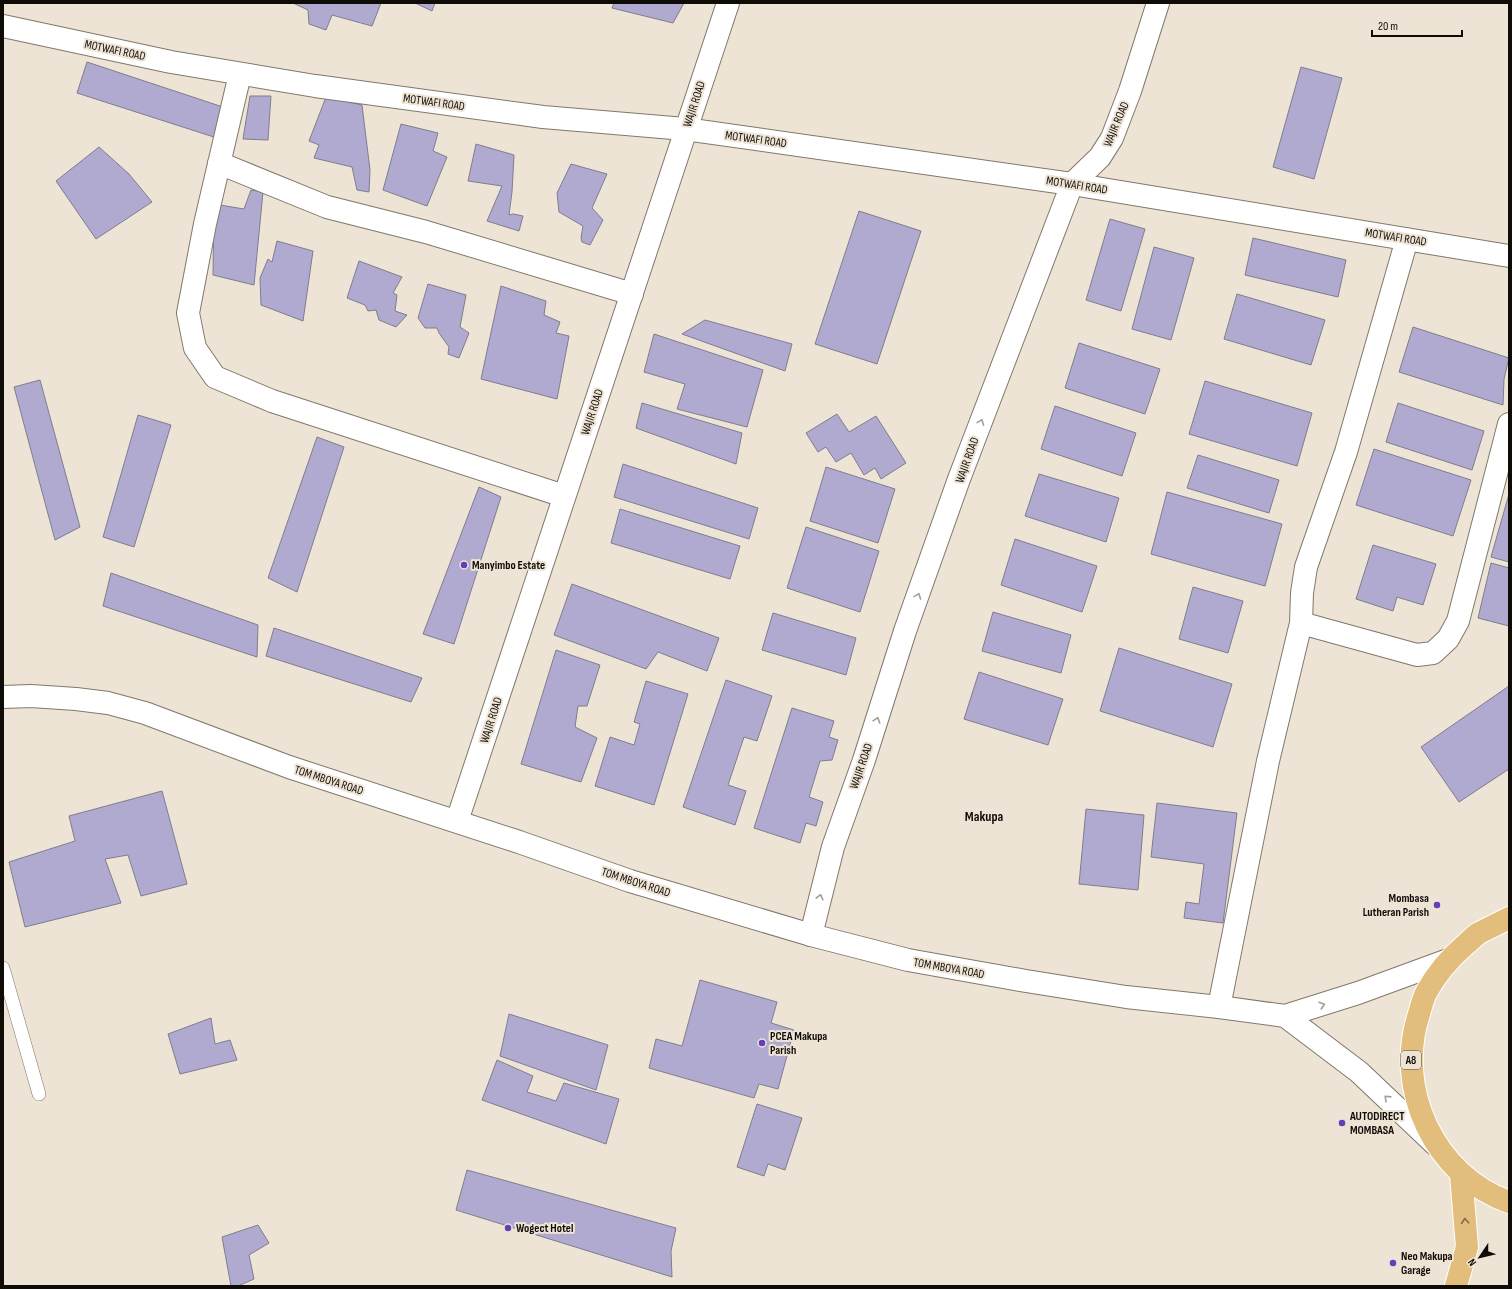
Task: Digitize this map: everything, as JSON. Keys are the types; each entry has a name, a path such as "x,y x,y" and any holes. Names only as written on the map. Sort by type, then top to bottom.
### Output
{"highway":[{"name":"A8","path":"1509,918 1478,934 1448,960 1426,992 1413,1030 1411,1069 1418,1108 1435,1144 1461,1174 1494,1197 1509,1202"},
{"path":"1456,1286 1466,1247 1461,1174"}],"street":[{"name":"WAJIR ROAD","path":"457,821 728,3"},
{"name":"WAJIR ROAD","path":"811,935 833,847 864,760 905,631 960,479 1072,184 1100,158 1112,138 1130,91 1158,3"},
{"name":"MOTWAFI ROAD","path":"3,26 171,62 315,86 544,117 685,130 1072,184 1509,256"},
{"path":"240,74 205,224 188,313 195,348 215,376 272,401 564,496"},
{"path":"219,163 326,208 426,232 632,294"},
{"path":"1219,1007 1268,761 1301,623 1302,593 1306,567 1346,452 1407,239"},
{"path":"1301,623 1417,655 1433,654 1448,639 1458,621 1509,424"},
{"name":"TOM MBOYA ROAD","path":"3,697 31,696 76,699 108,703 145,713 289,767 457,821 630,881 811,935 908,960 1126,997 1285,1016"},
{"path":"1285,1016 1358,993 1448,960"},
{"path":"1285,1016 1359,1072 1435,1144"}],"lane":[{"path":"3,968 39,1094"}],"building":[{"path":"293,3 381,3 372,26 332,15 326,30 309,24 308,10"},
{"path":"415,3 435,3 432,11"},
{"path":"614,3 684,3 673,23 612,8"},
{"path":"87,62 229,109 220,139 77,93"},
{"path":"1301,67 1342,78 1314,179 1273,167"},
{"path":"250,96 271,96 268,140 243,139"},
{"path":"326,97 362,105 370,170 369,192 357,190 352,167 314,158 319,145 309,141"},
{"path":"401,124 438,133 433,151 447,157 427,206 383,190"},
{"path":"476,144 514,155 509,215 513,214 523,216 519,231 487,221 502,186 468,181"},
{"path":"99,147 129,174 152,202 96,239 56,181"},
{"path":"571,164 607,174 592,208 603,220 590,245 582,242 581,238 583,226 559,212 557,193"},
{"path":"251,190 263,192 254,285 213,275 214,204 244,209"},
{"path":"859,211 921,231 877,364 815,344"},
{"path":"1110,219 1145,229 1121,311 1086,300"},
{"path":"1253,238 1346,260 1338,297 1245,275"},
{"path":"277,241 313,251 303,321 261,305 260,278 268,259 272,262"},
{"path":"1154,247 1194,258 1171,340 1132,329"},
{"path":"359,261 402,277 393,293 397,295 395,311 407,315 396,327 379,320 376,310 368,311 365,305 347,298"},
{"path":"428,284 466,295 460,327 469,333 459,358 448,354 449,347 437,328 425,328 418,318"},
{"path":"501,286 546,301 544,315 560,322 556,333 569,336 557,399 481,379"},
{"path":"1237,294 1325,320 1311,365 1224,339"},
{"path":"705,320 792,344 785,371 682,334"},
{"path":"1413,327 1509,358 1504,379 1503,405 1399,372"},
{"path":"654,334 763,370 747,427 677,409 685,384 644,372"},
{"path":"1079,343 1160,369 1145,414 1065,388"},
{"path":"40,380 80,527 55,540 14,387"},
{"path":"1205,381 1312,413 1297,466 1189,434"},
{"path":"642,403 742,433 736,464 636,428"},
{"path":"1398,403 1484,431 1472,470 1386,442"},
{"path":"1055,406 1136,433 1122,476 1041,449"},
{"path":"837,414 849,432 876,416 906,463 881,479 875,468 864,475 851,453 836,462 826,447 818,452 806,433"},
{"path":"138,415 171,425 134,547 103,537"},
{"path":"317,437 344,447 297,592 268,578"},
{"path":"1374,449 1471,480 1453,536 1356,505"},
{"path":"1198,455 1279,480 1269,513 1187,488"},
{"path":"623,464 758,508 749,539 614,497"},
{"path":"826,467 895,489 878,543 810,521"},
{"path":"1039,474 1119,498 1106,542 1025,516"},
{"name":"Manyimbo Estate","path":"479,487 501,497 454,644 423,634"},
{"path":"1167,492 1282,524 1265,586 1151,554"},
{"path":"1509,494 1509,562 1491,557"},
{"path":"620,509 740,546 730,579 611,543"},
{"path":"806,527 879,551 860,612 787,588"},
{"path":"1015,539 1097,566 1082,612 1001,585"},
{"path":"1373,545 1436,564 1423,605 1397,597 1393,611 1356,599"},
{"path":"1491,563 1509,568 1509,626 1478,618"},
{"path":"111,573 258,625 257,657 103,606"},
{"path":"572,584 719,638 707,671 658,652 646,669 554,635"},
{"path":"1193,587 1243,601 1228,653 1179,639"},
{"path":"993,612 1071,635 1061,673 982,651"},
{"path":"773,613 856,638 846,675 762,650"},
{"path":"274,628 422,678 411,702 266,656"},
{"path":"1119,648 1232,684 1213,747 1100,711"},
{"path":"556,650 600,665 587,706 578,706 575,727 597,738 581,782 521,764"},
{"path":"979,672 1063,699 1048,745 964,719"},
{"path":"726,680 772,696 757,741 744,737 728,785 746,791 735,825 683,807"},
{"path":"646,681 688,694 654,805 595,786 610,737 634,745 640,724 634,722"},
{"path":"1509,686 1509,769 1459,802 1421,747"},
{"path":"792,708 834,721 829,737 838,740 832,760 820,761 809,797 823,802 816,826 806,823 800,843 754,828"},
{"path":"162,791 187,884 141,896 128,855 105,859 121,903 25,927 9,862 75,841 69,816"},
{"path":"1157,803 1237,813 1223,923 1184,918 1186,902 1199,904 1204,864 1151,857"},
{"path":"1086,809 1144,815 1138,890 1079,884"},
{"path":"700,980 777,1002 771,1023 794,1030 778,1089 759,1084 754,1098 649,1068 656,1039 682,1046"},
{"path":"509,1014 608,1045 596,1090 500,1056"},
{"path":"211,1018 215,1044 230,1040 237,1060 180,1074 168,1034"},
{"path":"497,1060 533,1076 527,1092 556,1101 564,1083 619,1099 606,1144 482,1100"},
{"path":"757,1104 802,1118 785,1170 768,1164 764,1176 737,1167"},
{"path":"467,1170 676,1228 671,1251 672,1277 456,1210"},
{"path":"258,1225 269,1243 249,1255 254,1279 238,1286 231,1286 222,1237"}],"place":[{"name":"Manyimbo Estate","path":"464,565"},
{"name":"Mombasa Lutheran Parish","path":"1437,905"},
{"name":"PCEA Makupa Parish","path":"762,1043"},
{"name":"AUTODIRECT MOMBASA","path":"1342,1123"},
{"name":"Wogect Hotel","path":"508,1228"},
{"name":"Neo Makupa Garage","path":"1393,1263"}],"district":[{"name":"Makupa","path":"984,816"}]}
